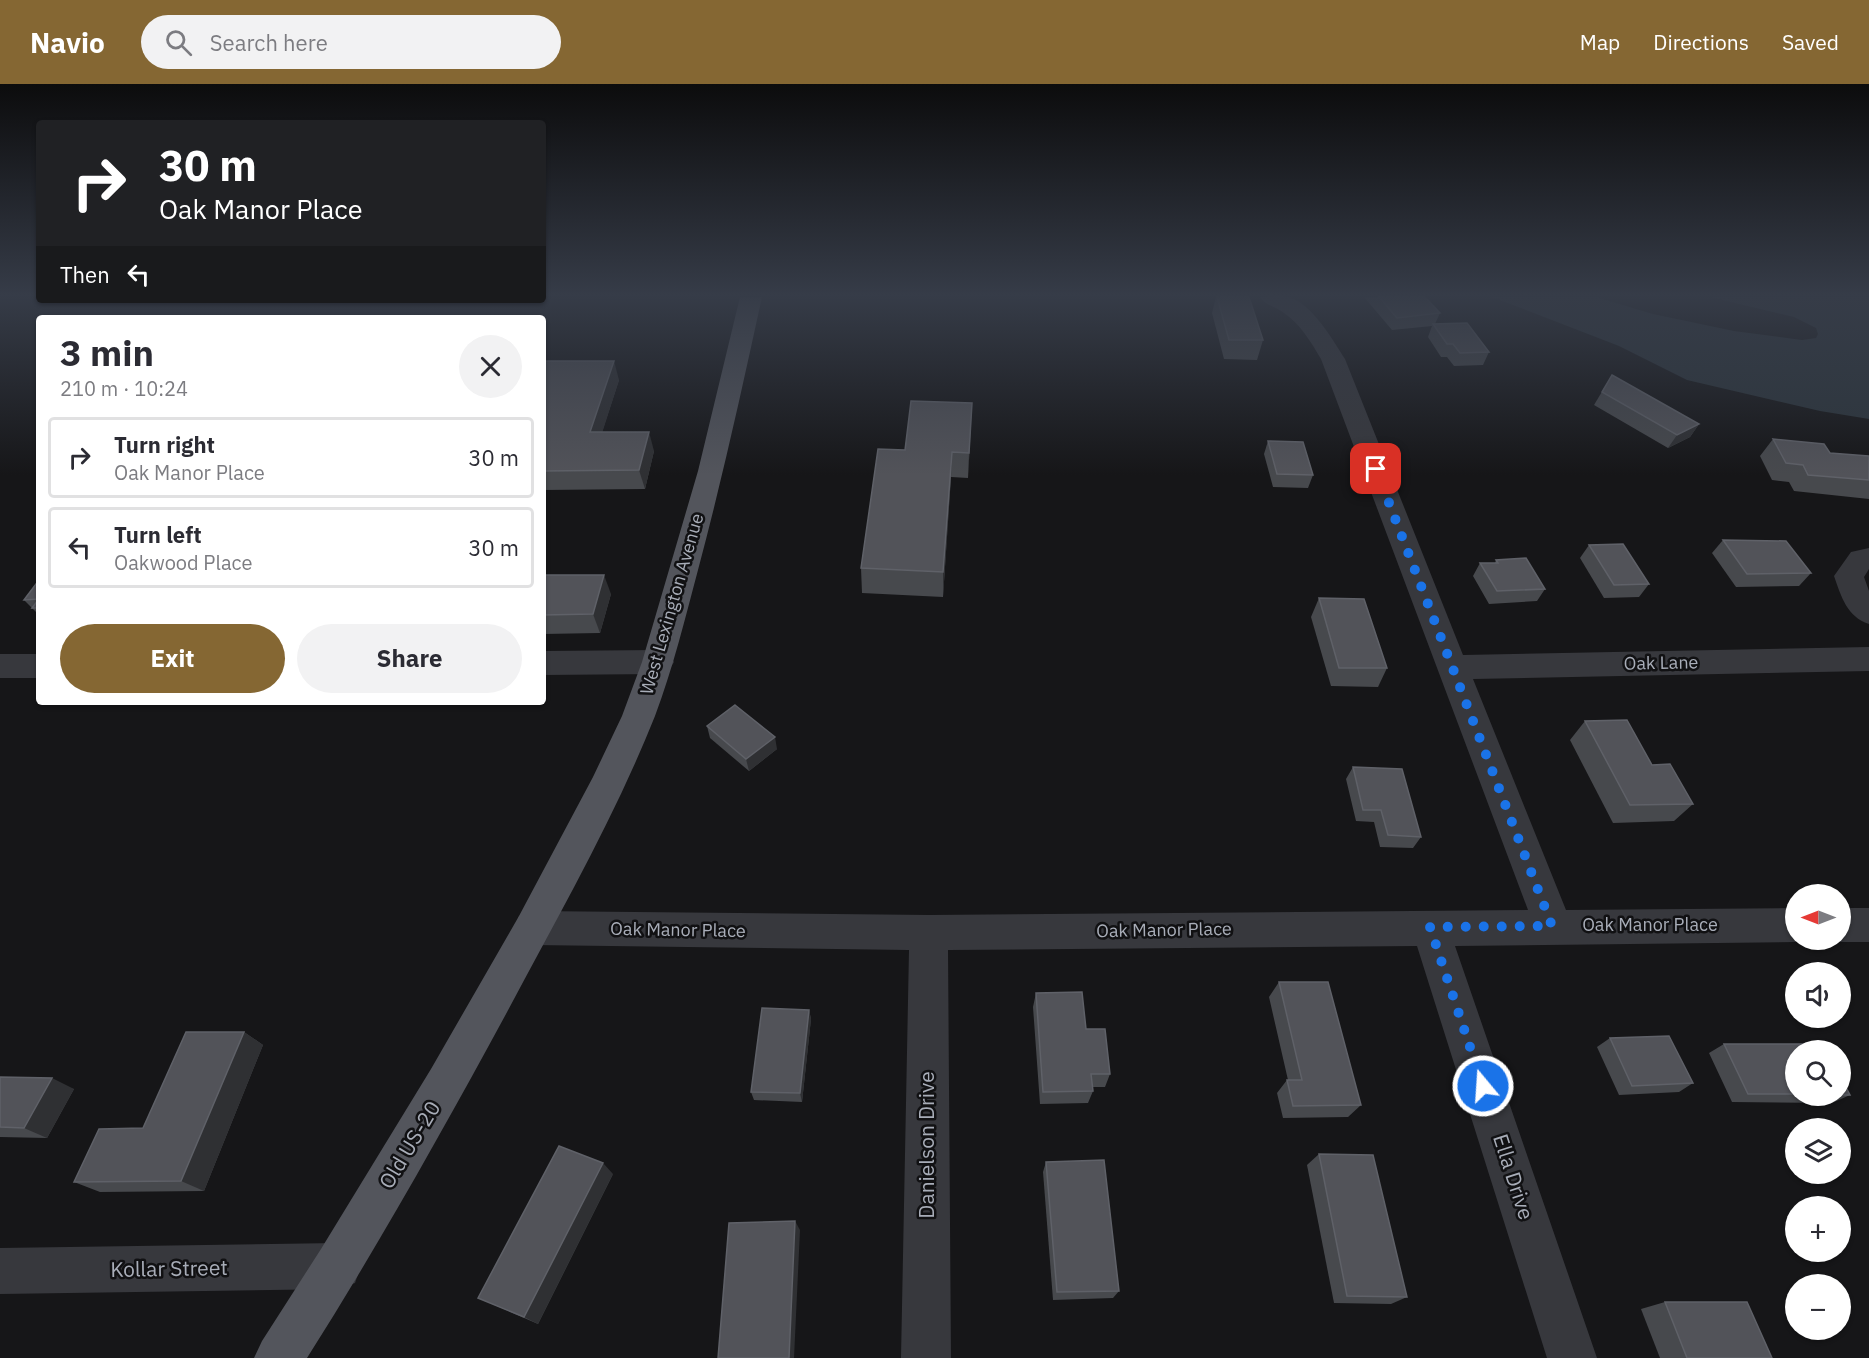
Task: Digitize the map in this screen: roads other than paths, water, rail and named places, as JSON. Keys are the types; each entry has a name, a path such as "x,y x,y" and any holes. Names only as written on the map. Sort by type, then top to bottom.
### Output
{"main road":[{"name":"West Lexington Avenue","path":"533,928 608,782 638,717 658,662 711,471 737,356"},
{"name":"Old US-20","path":"279,1358 338,1266 446,1084 533,928"}],"street":[{"path":"1332,356 1454,667 1552,926"},
{"path":"1869,558 1861,559 1849,576 1857,599 1869,613"},
{"name":"Oak Lane","path":"1454,667 1869,659"},
{"path":"546,663 658,662"},
{"path":"0,666 36,666"},
{"path":"1851,925 1869,924"},
{"name":"Oak Manor Place","path":"533,928 929,933 1785,925"},
{"name":"Ella Drive","path":"1430,927 1572,1358"},
{"name":"Danielson Drive","path":"926,1358 929,933"},
{"name":"Kollar Street","path":"0,1271 338,1266"}]}
